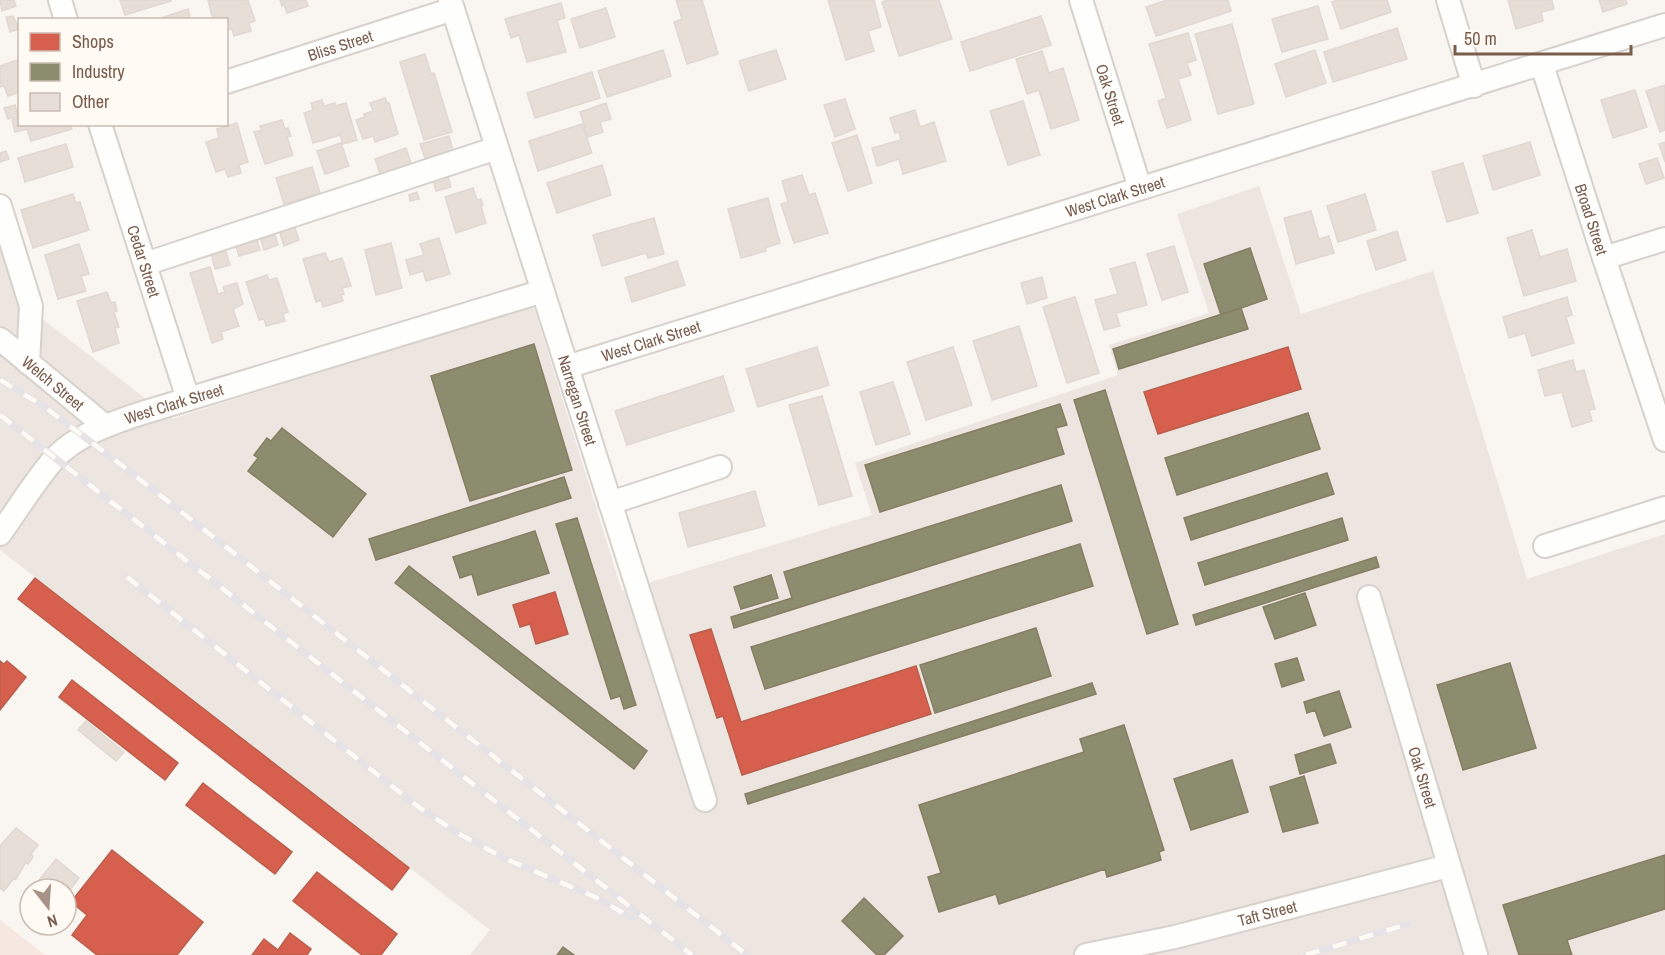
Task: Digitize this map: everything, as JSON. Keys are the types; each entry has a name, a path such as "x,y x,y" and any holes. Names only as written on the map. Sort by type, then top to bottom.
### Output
{"street":[{"path":"60,0 65,18"},
{"name":"Oak Street","path":"1081,0 1140,188"},
{"path":"1448,0 1474,86"},
{"name":"Bliss Street","path":"228,81 452,5"},
{"name":"Narregan Street","path":"452,5 705,800"},
{"name":"West Clark Street","path":"567,367 1665,25"},
{"name":"Broad Street","path":"1542,65 1665,440"},
{"name":"Cedar Street","path":"101,126 188,399"},
{"path":"145,264 497,148"},
{"path":"0,207 31,306 28,363"},
{"path":"1604,258 1665,239"},
{"name":"West Clark Street","path":"0,534 55,458 78,440 105,426 543,291"},
{"name":"Welch Street","path":"0,339 105,426"},
{"path":"610,503 720,467"},
{"path":"1545,546 1665,508"},
{"name":"Oak Street","path":"1369,597 1476,955"},
{"name":"Taft Street","path":"1086,955 1175,937 1448,866"}],"shaded area":[{"path":"1259,186 1301,314 1433,271 1527,579 1665,534 1665,955 470,955 490,930 0,550 0,242 19,301 172,419 533,304 622,591 872,515 855,463 1118,375 1109,345 1209,313 1177,214"},
{"path":"0,920 18,934 18,937 22,937 45,955 0,955"}],"building: Shops":[{"path":"1288,347 1301,389 1158,434 1144,392"},
{"path":"35,578 409,868 392,890 18,599"},
{"path":"555,592 568,634 536,644 530,624 520,627 513,605"},
{"path":"711,629 741,722 916,666 931,714 742,775 723,716 717,718 690,635"},
{"path":"0,661 4,664 7,661 26,677 0,710"},
{"path":"72,680 178,763 165,780 59,697"},
{"path":"203,783 292,852 275,874 186,805"},
{"path":"112,850 203,922 177,955 97,955 74,937 78,937 78,927 87,915 78,908 78,893"},
{"path":"317,872 397,934 381,955 362,955 293,901"},
{"path":"290,933 311,949 307,955 252,955 264,939 278,950"}],"building: Industry":[{"path":"1250,248 1267,299 1221,315 1204,264"},
{"path":"1241,308 1248,329 1119,369 1113,349"},
{"path":"534,344 572,470 470,501 431,376"},
{"path":"1105,390 1178,624 1147,634 1074,400"},
{"path":"1060,404 1067,425 1056,428 1064,454 880,512 865,465"},
{"path":"1308,413 1320,449 1177,495 1165,458"},
{"path":"282,428 366,494 333,537 248,471 258,458 254,455 267,438 271,441"},
{"path":"1327,473 1334,494 1191,540 1184,518"},
{"path":"564,477 571,498 376,560 369,539"},
{"path":"1061,485 1072,521 734,628 731,617 792,598 784,572"},
{"path":"577,518 636,705 624,709 620,696 611,699 556,524"},
{"path":"1342,518 1348,540 1205,585 1198,563"},
{"path":"535,531 549,573 478,595 472,574 460,578 453,557"},
{"path":"1080,544 1093,586 765,689 751,647"},
{"path":"1376,557 1379,567 1196,625 1193,615"},
{"path":"409,566 647,751 634,769 395,583"},
{"path":"771,575 778,598 741,609 734,587"},
{"path":"1305,593 1316,625 1275,639 1263,607"},
{"path":"1036,628 1051,676 935,713 920,665"},
{"path":"1297,658 1304,680 1282,687 1275,664"},
{"path":"1510,663 1536,748 1463,770 1437,685"},
{"path":"1092,683 1096,694 748,804 745,794"},
{"path":"1339,691 1351,727 1324,736 1315,710 1307,713 1304,702"},
{"path":"1124,725 1164,850 1159,852 1161,860 1107,877 1105,869 999,904 996,894 939,912 928,877 941,873 919,805 1084,752 1080,739"},
{"path":"1330,744 1336,763 1300,774 1295,755"},
{"path":"1232,760 1248,812 1191,830 1174,779"},
{"path":"1304,776 1318,823 1283,832 1270,787"},
{"path":"1665,855 1665,909 1567,940 1572,955 1519,955 1503,905"},
{"path":"864,898 903,936 884,955 877,955 842,921"},
{"path":"563,947 574,955 557,955"}],"building: Other":[{"path":"0,0 14,0 16,6 2,11"},
{"path":"120,0 171,0 171,1 125,15"},
{"path":"208,0 248,0 255,21 249,23 251,31 234,36 232,29 228,30 228,18 212,18"},
{"path":"280,0 306,0 308,6 287,13"},
{"path":"676,0 702,0 718,54 687,64 674,22 682,19"},
{"path":"828,0 874,0 881,27 868,31 874,51 846,60"},
{"path":"939,0 952,39 899,56 882,2"},
{"path":"1167,0 1228,0 1231,11 1156,36 1146,7"},
{"path":"1337,0 1387,0 1391,12 1341,29 1332,2"},
{"path":"1508,0 1552,0 1554,9 1541,12 1543,21 1516,29"},
{"path":"1599,0 1626,0 1627,4 1603,12"},
{"path":"561,3 565,18 557,20 566,52 527,62 519,35 511,38 505,19"},
{"path":"1318,6 1328,39 1282,52 1272,19"},
{"path":"606,8 615,37 580,48 571,19"},
{"path":"188,9 190,18 161,18"},
{"path":"13,16 18,29 10,32 6,17"},
{"path":"1041,16 1051,45 970,71 961,42"},
{"path":"1232,24 1254,104 1218,114 1195,34"},
{"path":"1397,28 1407,59 1333,82 1324,52"},
{"path":"1188,33 1196,60 1187,63 1191,75 1178,79 1191,120 1167,128 1158,101 1166,98 1149,44"},
{"path":"663,50 671,76 607,97 598,71"},
{"path":"776,50 786,79 749,91 739,61"},
{"path":"1315,50 1326,83 1286,97 1275,64"},
{"path":"1042,51 1049,73 1063,68 1079,120 1051,129 1039,90 1027,94 1016,59"},
{"path":"425,54 431,74 434,73 452,132 424,140 400,62"},
{"path":"18,60 18,93 8,96 4,86 0,87 0,66"},
{"path":"592,72 600,98 535,118 527,93"},
{"path":"1665,85 1665,130 1660,132 1646,91"},
{"path":"1635,90 1647,127 1613,138 1601,100"},
{"path":"385,98 389,103 398,134 375,142 373,136 363,139 356,120 373,111 370,103"},
{"path":"845,99 855,129 835,137 824,105"},
{"path":"322,100 324,106 346,103 357,140 343,144 340,135 313,143 304,113 313,110 311,103"},
{"path":"1023,101 1040,155 1008,165 990,111"},
{"path":"606,103 611,119 600,122 603,132 588,137 580,112"},
{"path":"15,105 18,116 8,119 4,108"},
{"path":"915,110 920,127 934,122 946,161 903,174 899,159 877,166 872,148 901,140 899,132 895,133 890,118"},
{"path":"18,118 18,126 71,126 72,129 31,141 27,129 15,132 12,120"},
{"path":"282,120 291,136 287,137 293,155 265,164 254,132 262,130 260,126"},
{"path":"237,123 248,162 239,165 241,173 228,177 225,169 216,172 206,142 219,138 217,129"},
{"path":"582,124 592,153 538,171 529,141"},
{"path":"857,135 872,183 848,191 832,143"},
{"path":"449,136 453,151 425,158 420,144"},
{"path":"1530,142 1540,175 1493,190 1483,156"},
{"path":"1665,142 1665,162 1659,144"},
{"path":"341,143 349,166 325,174 317,151"},
{"path":"66,144 73,167 25,182 18,158"},
{"path":"406,148 411,163 380,174 375,159"},
{"path":"6,151 9,159 0,162 0,153"},
{"path":"1657,158 1664,178 1646,184 1639,164"},
{"path":"1463,163 1478,213 1447,222 1432,172"},
{"path":"602,165 611,195 557,213 547,183"},
{"path":"312,167 320,193 284,204 276,178"},
{"path":"447,173 451,187 436,191 432,177"},
{"path":"802,175 809,195 815,193 828,233 794,243 781,204 788,202 782,181"},
{"path":"473,188 477,200 481,199 486,223 456,233 445,197"},
{"path":"417,192 419,199 410,201 409,195"},
{"path":"73,194 76,203 80,202 89,230 33,248 21,210"},
{"path":"1365,194 1376,230 1338,242 1327,206"},
{"path":"768,198 780,243 765,248 766,251 741,258 728,209"},
{"path":"1311,211 1319,239 1329,236 1334,253 1296,264 1284,218"},
{"path":"654,218 664,254 648,258 646,253 602,266 593,235"},
{"path":"294,225 299,240 284,246 279,230"},
{"path":"1532,230 1540,257 1567,249 1576,281 1524,296 1507,238"},
{"path":"1397,231 1406,260 1376,270 1367,241"},
{"path":"275,235 278,245 264,250 261,240"},
{"path":"439,238 450,274 426,281 423,271 410,275 406,260 424,255 420,244"},
{"path":"257,240 260,250 239,256 236,246"},
{"path":"391,243 402,288 376,295 365,250"},
{"path":"79,244 89,274 81,276 86,291 58,299 45,255"},
{"path":"1174,246 1188,292 1162,300 1147,254"},
{"path":"225,249 230,265 215,269 211,253"},
{"path":"325,253 329,262 342,258 351,286 342,288 343,301 323,307 321,300 316,302 303,259"},
{"path":"677,261 685,285 632,302 625,278"},
{"path":"1135,262 1147,305 1116,313 1120,326 1104,330 1095,300 1118,294 1110,269"},
{"path":"210,267 218,294 225,292 223,287 237,283 243,304 233,309 239,326 221,332 223,339 212,343 190,273"},
{"path":"267,275 269,280 277,278 288,312 283,314 285,321 266,326 264,319 259,320 246,282"},
{"path":"1042,277 1047,298 1027,304 1021,283"},
{"path":"107,292 111,303 115,302 117,311 114,312 119,327 115,328 119,343 93,352 77,301"},
{"path":"1075,297 1099,373 1067,383 1043,307"},
{"path":"1567,297 1572,315 1566,317 1574,343 1532,356 1525,333 1509,338 1503,317"},
{"path":"1019,326 1037,386 992,400 973,341"},
{"path":"817,347 829,385 758,407 746,369"},
{"path":"953,347 972,405 926,420 907,362"},
{"path":"1573,360 1576,372 1584,370 1595,409 1589,410 1592,421 1572,427 1562,392 1545,396 1538,370"},
{"path":"723,376 734,411 627,445 615,411"},
{"path":"893,382 910,434 876,445 860,392"},
{"path":"822,396 852,496 819,505 789,405"},
{"path":"755,491 765,526 688,547 679,513"},
{"path":"86,721 124,752 116,761 78,730"},
{"path":"16,828 38,845 31,854 33,857 28,864 26,862 16,879 14,878 4,891 0,888 0,846"},
{"path":"56,859 78,877 42,877"}],"railway":[{"path":"0,380 42,405 124,467 747,955"},
{"path":"0,415 692,955"},
{"path":"127,577 421,809 461,835 506,859 595,897 632,918"},
{"path":"1306,955 1408,924"}]}
